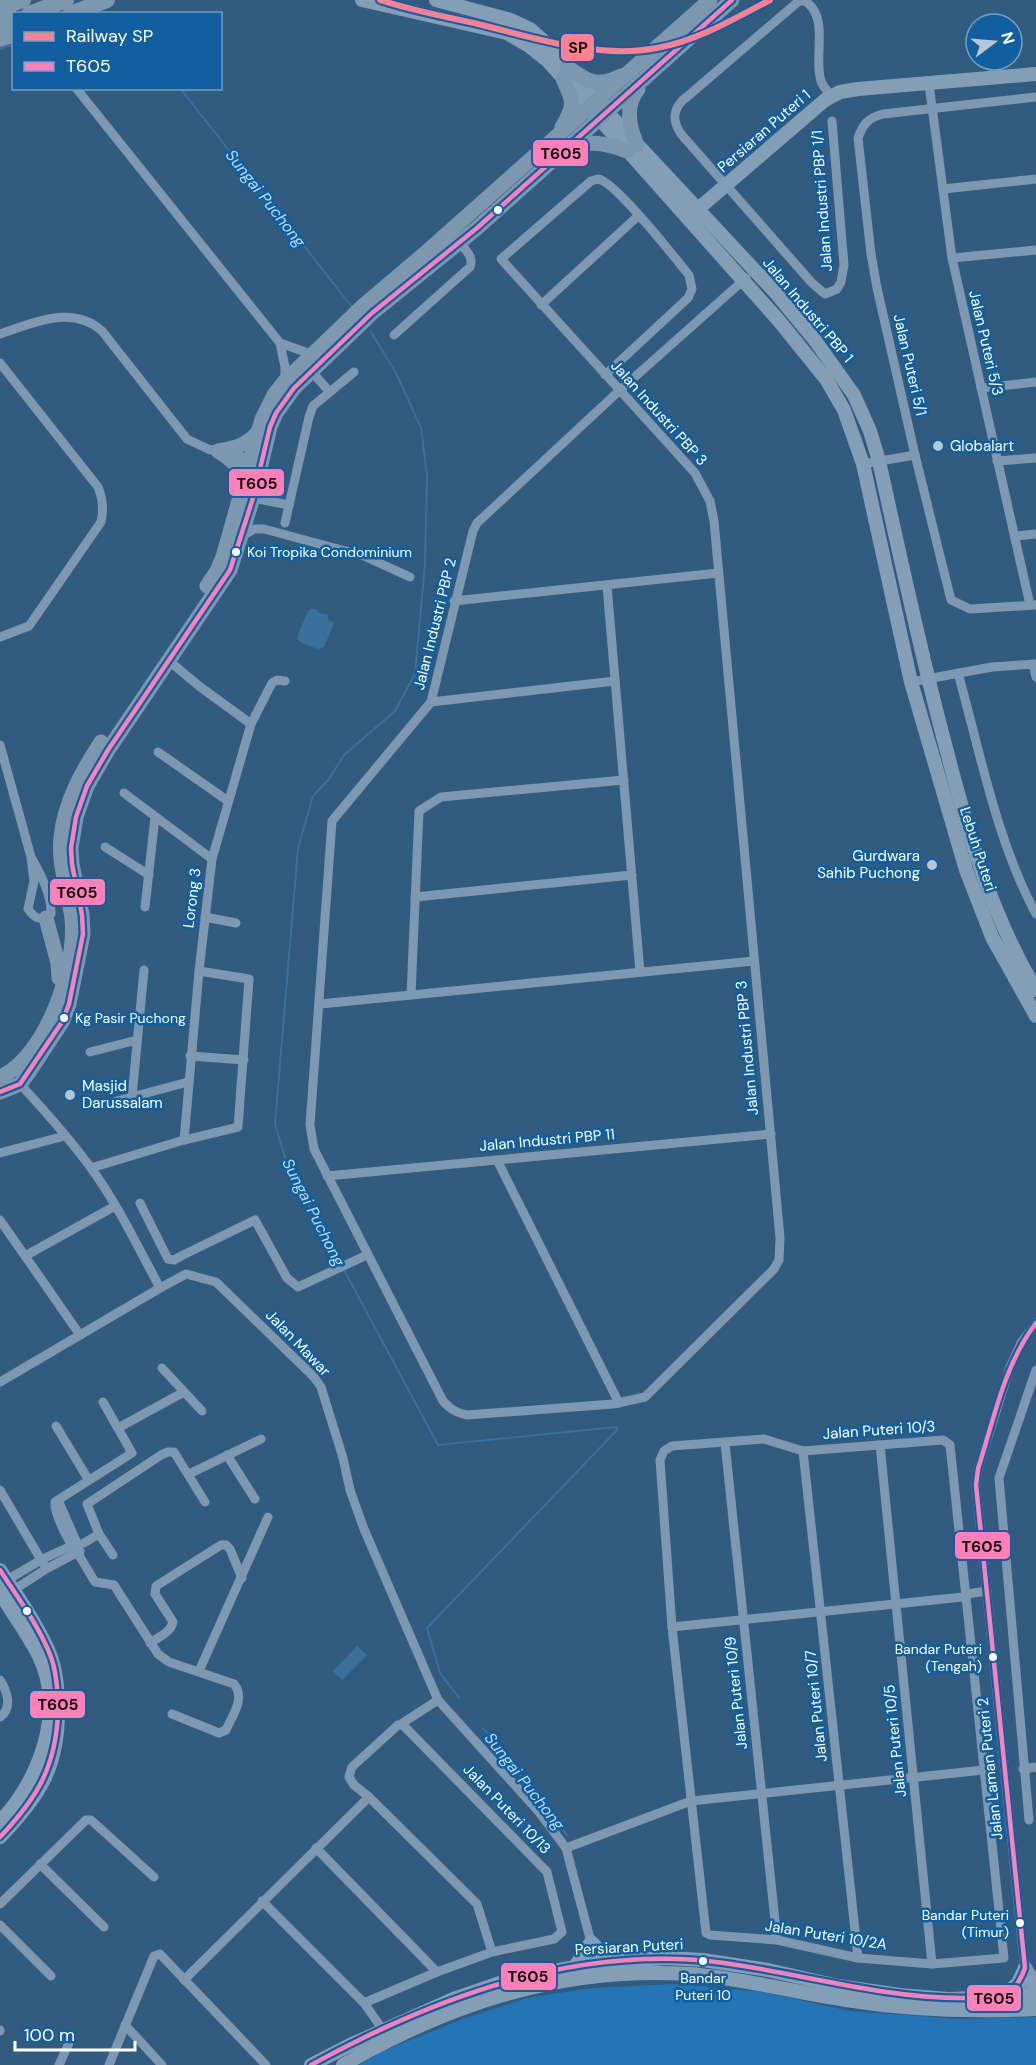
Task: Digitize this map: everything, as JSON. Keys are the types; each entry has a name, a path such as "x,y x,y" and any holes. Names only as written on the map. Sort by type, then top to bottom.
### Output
{"highway":[{"path":"0,8 22,0"},
{"path":"34,12 66,0"},
{"path":"75,12 107,0"}],"main road":[{"path":"362,0 507,33 565,73 589,82 614,80 630,72"},
{"path":"368,309 460,242 561,143 572,108 565,73 548,45 530,29 511,20 436,0"},
{"path":"598,111 630,72 710,0"},
{"path":"256,460 276,413 294,388 348,328 423,255 598,111 647,77 732,0"},
{"name":"Jalan Industri PBP 1","path":"565,73 802,348 828,383 844,410 863,464 911,682"},
{"name":"Persiaran Puteri 1","path":"698,209 832,96 858,89 1036,74"},
{"path":"561,143 592,142 632,148 630,106 632,97 647,77"},
{"name":"Jalan Industri PBP 1","path":"632,148 698,209 755,271 814,339 845,381 862,410 879,461 932,678"},
{"path":"0,1092 20,1084 62,1023 69,1004 83,934 71,848 80,805 98,767 230,570 242,537 256,460 257,433 266,409 285,381 311,354 348,328"},
{"path":"218,451 244,444 257,433"},
{"path":"0,1077 21,1063 48,1026 69,960 72,919 60,849 61,835 71,798 87,764 217,571 248,501 239,469 233,460 218,451"},
{"name":"Lebuh Puteri","path":"932,678 960,802 982,873 1003,928 1036,990"},
{"name":"Lebuh Puteri","path":"911,682 966,870 992,937 1036,1016"},
{"path":"46,918 58,963 55,1008"},
{"path":"0,1822 25,1790 42,1753 50,1707 47,1677 4,1586"},
{"path":"0,1837 24,1812 45,1779 56,1745 58,1717 57,1675 51,1657 4,1586"},
{"path":"579,1971 591,1942 615,1962"},
{"name":"Persiaran Puteri","path":"343,2065 420,2025 465,2006 579,1971 597,1963 665,1958 703,1960 768,1970 838,1986 882,1993 948,1999 1003,1996 1033,1999"},
{"path":"597,1963 627,1974"},
{"path":"1003,1996 1018,1983 1025,1968"},
{"path":"1025,1968 1033,1999"},
{"name":"Persiaran Puteri","path":"311,2065 431,2008 492,1985 579,1971 687,1974 733,1979 898,2007 993,2012 1033,1999"}],"street":[{"name":"Jalan Industri PBP 1/1","path":"832,96 824,88 820,77 819,27 815,13 810,4 799,1 682,101 675,112 676,127 681,134 825,294 837,289 841,282 844,265 832,122"},
{"name":"Jalan Puteri 5/3","path":"929,84 952,258 997,461 1033,605"},
{"path":"78,90 280,343 285,367 285,381"},
{"name":"Jalan Puteri 5/1","path":"1033,605 970,609 951,600 915,455 871,254 858,138 867,120 876,116 1036,97"},
{"path":"943,189 1036,179"},
{"name":"Jalan Industri PBP 3","path":"327,1176 443,1401 450,1409 467,1415 619,1403 645,1397 774,1269 779,1260 780,1238 771,1134 712,508 700,481 501,260 591,181 603,180 638,216"},
{"path":"540,305 638,216 689,275 692,289 688,298 605,375"},
{"path":"394,335 470,267 471,256 460,242"},
{"path":"952,258 1036,250"},
{"name":"Jalan Industri PBP 2","path":"327,1176 314,1149 310,1125 332,821 431,702 454,601 477,523 619,391 755,271"},
{"path":"0,334 52,317 77,318 94,324 102,330 187,439 208,449 256,460"},
{"path":"280,343 311,354"},
{"path":"0,363 98,487 103,512 101,522 29,626 0,637"},
{"path":"311,371 329,391"},
{"path":"285,524 313,406 354,372"},
{"path":"981,388 1036,382"},
{"path":"863,464 915,455"},
{"path":"997,461 1036,458"},
{"path":"264,529 256,519 248,501 289,505"},
{"path":"242,537 254,529 264,529 364,556 410,577"},
{"path":"1015,536 1036,534"},
{"path":"454,601 718,573"},
{"path":"607,586 640,972"},
{"path":"168,660 251,724"},
{"path":"911,682 992,667 1034,664 1036,677"},
{"path":"952,674 1007,844 1036,914"},
{"name":"Lorong 3","path":"184,1140 190,1056 212,859 251,724 272,683 277,680 285,681"},
{"path":"431,702 615,681"},
{"path":"0,745 31,857 34,881 28,909 33,916 39,919 46,918 51,914 52,908 41,876 31,857"},
{"path":"158,752 228,801"},
{"path":"411,995 419,811 441,797 624,780"},
{"path":"123,793 212,859"},
{"path":"145,907 155,818"},
{"path":"105,847 149,876"},
{"path":"415,897 632,874"},
{"path":"205,917 236,923"},
{"path":"320,1004 754,961"},
{"path":"132,1097 144,970"},
{"path":"91,1168 238,1126 249,979 199,970"},
{"path":"90,1053 137,1040"},
{"path":"190,1056 244,1059"},
{"path":"102,1105 188,1082"},
{"path":"20,1084 91,1168 115,1206 160,1288"},
{"name":"Jalan Industri PBP 11","path":"327,1176 771,1134"},
{"path":"0,1153 65,1136"},
{"path":"497,1160 619,1403"},
{"path":"140,1203 168,1259 174,1260 255,1220 287,1278 298,1287 368,1255"},
{"path":"26,1256 115,1206"},
{"path":"0,1220 80,1335"},
{"name":"Jalan Mawar","path":"2,1377 186,1274 216,1282 314,1377 321,1387 350,1490 364,1529 438,1700 539,1812 566,1848"},
{"name":"Jalan Laman Puteri 2","path":"1025,1968 976,1485 978,1469 1010,1367 1021,1343 1036,1323"},
{"path":"162,1368 202,1411"},
{"path":"1029,1820 999,1478 1036,1370"},
{"path":"118,1428 184,1392"},
{"path":"103,1402 132,1453 58,1500 56,1511 95,1582 114,1585 158,1654 170,1662 234,1684 239,1690 240,1698 226,1730 219,1733 172,1714"},
{"path":"56,1426 88,1479"},
{"path":"189,1474 261,1439"},
{"name":"Jalan Puteri 10/3","path":"672,1627 660,1460 664,1451 672,1446 764,1439 803,1451 943,1440 950,1445 984,1770"},
{"name":"Jalan Puteri 10/9","path":"724,1443 777,1940"},
{"name":"Jalan Puteri 10/5","path":"880,1445 932,1964"},
{"name":"Jalan Puteri 10/7","path":"803,1451 858,1958"},
{"path":"113,1555 99,1534 87,1504 161,1455 174,1452 205,1502"},
{"path":"227,1455 255,1499"},
{"path":"0,1490 46,1569"},
{"path":"199,1671 268,1517"},
{"path":"4,1586 46,1569 99,1534"},
{"path":"150,1643 169,1631 173,1625 154,1594 156,1586 221,1545 226,1545 230,1549 242,1578"},
{"path":"4,1586 41,1560 78,1548"},
{"path":"691,1801 672,1627 988,1595"},
{"path":"0,1680 6,1689 8,1703 4,1714 0,1717"},
{"path":"438,1700 403,1726 396,1726 352,1767 350,1777 354,1785 369,1797 477,1904 492,1952"},
{"name":"Jalan Puteri 10/13","path":"364,2003 492,1952 554,1938 562,1932 547,1872 403,1726"},
{"path":"1023,1769 1036,1767"},
{"path":"597,1963 566,1848 691,1801 984,1770"},
{"name":"Jalan Puteri 10/2A","path":"691,1801 706,1933 777,1940 858,1958 932,1964 1004,1958 984,1770"},
{"path":"184,1980 369,1797"},
{"path":"0,1904 86,1820 91,1820 154,1877"},
{"path":"316,1848 437,1972"},
{"path":"40,1864 104,1927"},
{"path":"262,1901 364,2003 383,2030"},
{"path":"0,1925 51,1976"},
{"path":"109,2065 154,1956 160,1954 259,2063"},
{"path":"125,2025 162,2065"},
{"path":"59,2065 69,2043"}],"shaded area":[{"path":"310,609 327,614 329,620 334,623 324,647 318,649 297,639"},
{"path":"357,1646 367,1655 342,1680 333,1671"},
{"path":"675,1984 763,1992 850,2011 957,2019 1036,2017 1036,2065 359,2065 386,2050 460,2020 527,1998 592,1988"}],"waterway":[{"name":"Sungai Puchong","path":"0,49 12,45"},
{"name":"Sungai Puchong","path":"182,90 352,307"},
{"name":"Sungai Puchong","path":"340,1263 289,1170 275,1124 298,848 313,796 329,779 344,755 395,711 415,674 425,564 427,475 421,428 396,373 371,332"},
{"name":"Sungai Puchong","path":"343,1268 438,1445 616,1427 617,1430 427,1628 440,1673 459,1698"},
{"name":"Sungai Puchong","path":"483,1728 567,1835"}],"rail line":[{"name":"SP","path":"380,0 569,46 613,51 635,51 672,45 715,28 770,0"}],"transit line":[{"name":"T605","path":"0,1092 20,1084 62,1022 69,1004 83,934 71,848 76,817 87,786 108,750 230,570 253,498 270,427 276,413 294,388 372,313 477,228 732,0"},
{"name":"T605","path":"311,2065 358,2040 458,1998 510,1981 563,1969 616,1961 670,1959 724,1963 872,1990 932,1997 993,1998 1003,1996 1014,1988 1025,1968 976,1485 978,1469 1008,1374 1025,1339 1036,1323"},
{"name":"T605","path":"0,1570 34,1623 51,1657 57,1684 58,1712 49,1765 34,1795 0,1837"}],"place":[{"name":"Globalart","path":"938,446"},
{"name":"Koi Tropika Condominium","path":"236,552"},
{"name":"Gurdwara Sahib Puchong","path":"932,865"},
{"name":"Kg Pasir Puchong","path":"64,1018"},
{"name":"Masjid Darussalam","path":"70,1095"},
{"name":"Bandar Puteri (Tengah)","path":"993,1657"},
{"name":"Bandar Puteri (Timur)","path":"1020,1923"},
{"name":"Bandar Puteri 10","path":"703,1961"}]}
